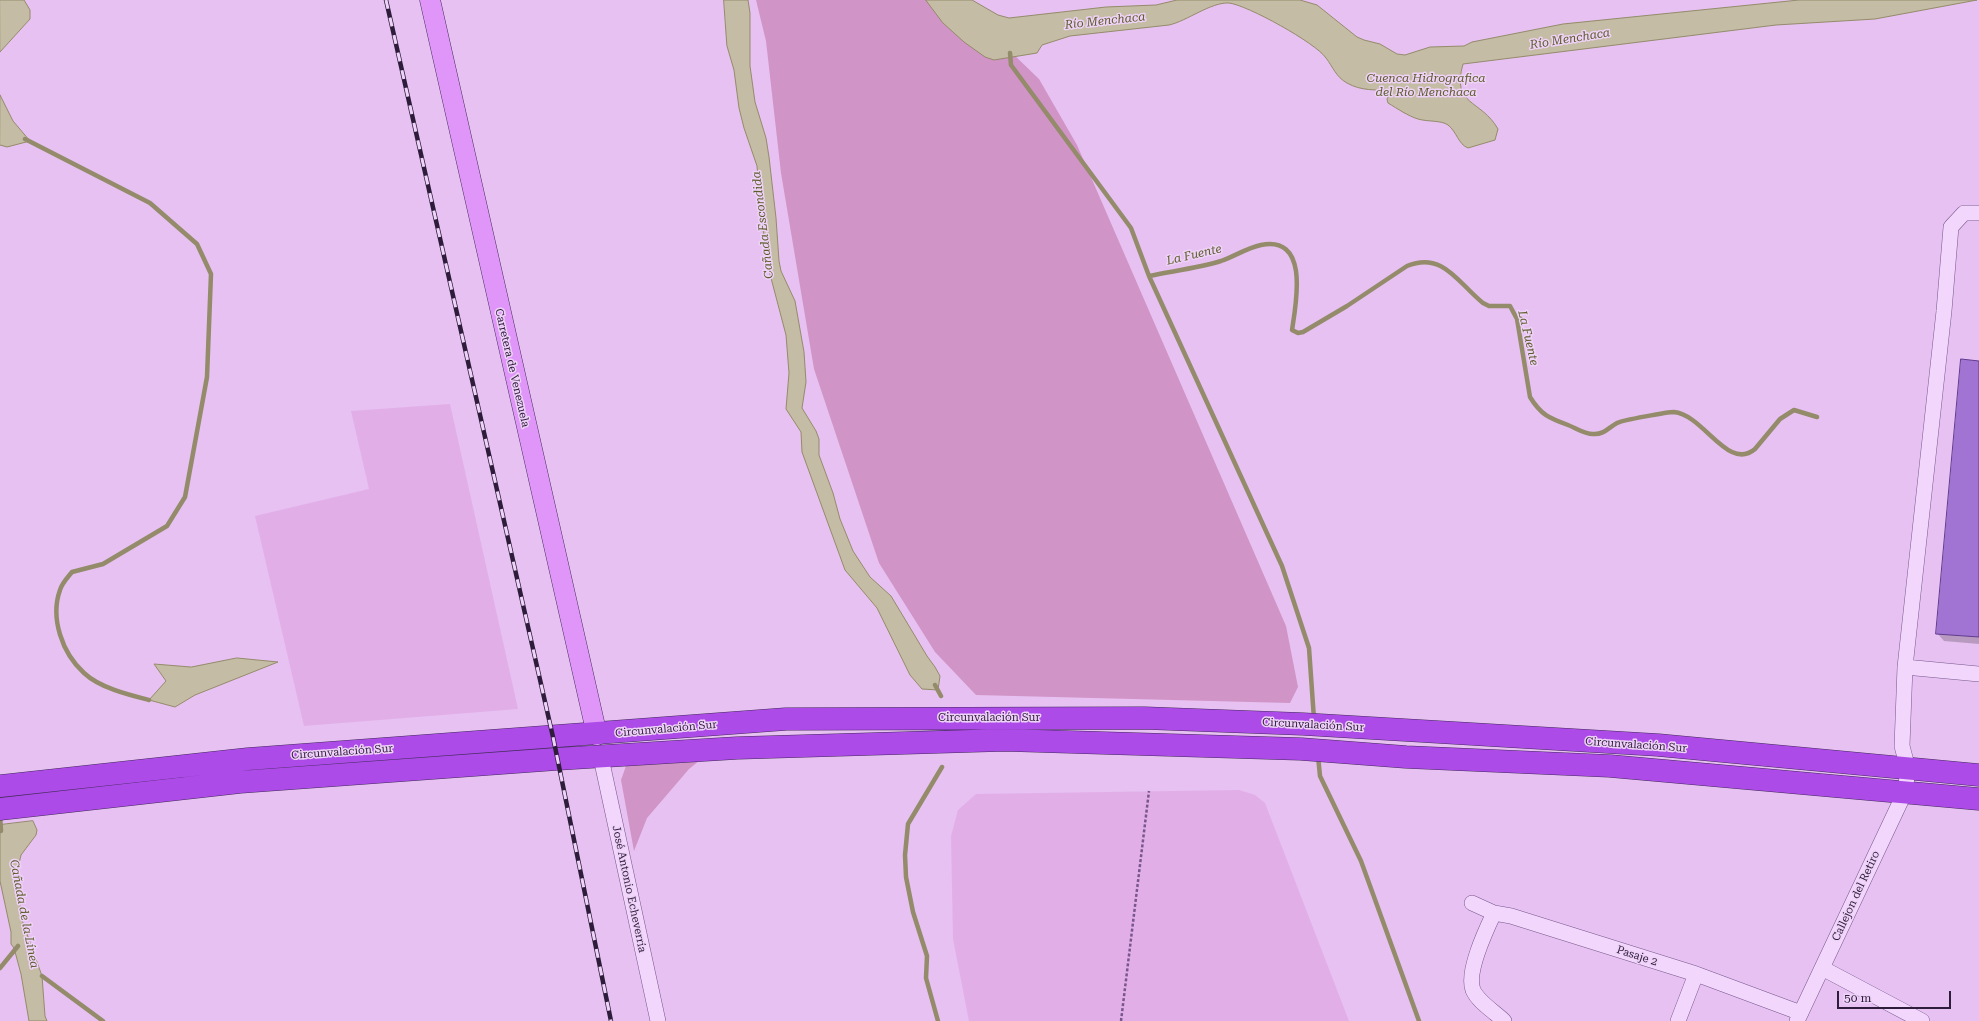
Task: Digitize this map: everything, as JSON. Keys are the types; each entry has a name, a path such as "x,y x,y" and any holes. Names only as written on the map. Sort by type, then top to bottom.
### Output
{"highway":[{"name":"Circunvalación Sur","path":"0,786 248,759 597,735 786,719 1144,718 1303,724 1658,746 1979,775"},
{"path":"597,735 602,758"},
{"name":"Circunvalación Sur","path":"0,809 240,782 557,759 602,758 737,748 1005,740 1301,748 1406,758 1610,766 1979,799"}],"main road":[{"name":"Carretera de Venezuela","path":"430,0 597,735"}],"street":[{"path":"1908,769 1902,746 1904,667 1943,319 1951,227 1964,214 1979,212"},
{"path":"1904,667 1979,674"},
{"name":"José Antonio Echeverría","path":"602,758 658,1021"},
{"name":"Callejon del Retiro","path":"1799,1017 1905,792 1908,769"},
{"name":"Pasaje 2","path":"1472,903 1494,913 1511,916 1696,974 1799,1017"},
{"path":"1494,913 1483,938 1471,979 1476,994 1504,1021"},
{"path":"1822,968 1922,1021"},
{"path":"1678,1021 1696,974"}],"path":[{"path":"1121,1021 1149,791"}],"shaded area":[{"path":"756,0 933,0 1010,51 1039,79 1077,145 1286,626 1298,687 1290,703 976,695 935,652 879,563 814,369 781,173 766,41"},
{"path":"450,404 518,709 304,726 255,516 369,489 351,411"},
{"path":"704,757 689,769 647,818 634,851 621,780 626,766"},
{"path":"1239,790 1255,795 1265,803 1349,1021 969,1021 953,939 951,836 958,810 976,794"}],"water":[{"path":"0,0 24,0 30,10 30,19 0,52"},
{"path":"724,0 748,0 750,13 750,66 755,102 766,138 769,157 779,261 781,271 795,301 804,352 806,382 802,408 816,431 819,439 819,455 833,493 840,519 853,551 870,577 891,596 935,667 940,676 938,690 922,689 910,675 877,608 845,570 802,452 801,432 786,409 789,373 786,335 766,259 757,166 739,108 734,70 727,46"},
{"name":"Cuenca Hidrografica del Río Menchaca","path":"926,0 972,0 998,15 1009,18 1106,7 1156,5 1177,0 1300,0 1317,5 1357,37 1380,44 1397,54 1405,55 1430,47 1464,46 1472,42 1563,24 1799,0 1977,0 1875,19 1776,25 1463,64 1460,78 1461,88 1464,95 1491,119 1498,129 1495,140 1468,148 1462,144 1454,131 1445,123 1418,119 1388,103 1387,99 1391,90 1363,89 1352,86 1343,81 1320,51 1309,43 1265,17 1238,5 1222,3 1215,5 1169,25 1070,36 1042,45 1037,53 994,60 985,57 964,42 943,23"},
{"path":"0,95 13,121 30,141 7,147 0,145"},
{"path":"237,658 278,662 195,695 175,707 149,700 166,681 154,664 191,667"},
{"path":"33,821 37,830 36,835 21,855 17,872 21,917 42,976 45,1016 47,1021 29,1021 21,974 14,948 11,944 11,932 0,881 0,825"}],"building":[{"path":"1961,359 1979,361 1979,637 1936,634"}],"waterway":[{"path":"1010,53 1011,65 1131,228 1149,276 1282,566 1309,648 1314,719"},
{"path":"25,139 150,203 197,244 211,274 207,377 185,497 167,526 103,564 72,572 62,585 57,601 56,612 60,634 64,645 76,665 84,673 106,687 149,700"},
{"name":"La Fuente","path":"1149,276 1194,268 1221,261 1261,245 1277,245 1287,250 1293,261 1297,289 1292,330 1298,333 1303,332 1347,306 1407,266 1420,262 1431,263 1449,271 1483,303 1489,306 1510,306 1517,319 1530,397 1538,408 1546,415 1583,432 1597,434 1617,423 1646,416 1674,412 1685,415 1696,422 1725,448 1735,453 1745,454 1755,449 1780,419 1794,410 1817,417"},
{"name":"Cañada Escondida","path":"935,685 941,696"},
{"path":"1318,756 1320,776 1361,861 1419,1021"},
{"name":"Cañada Escondida","path":"938,1021 926,978 927,956 913,912 906,877 905,855 908,824 942,767"},
{"name":"Cañada de la Línea","path":"0,814 1,831"},
{"path":"0,968 18,946"},
{"path":"42,976 103,1021"}],"railway":[{"path":"386,0 553,737 611,1021"}],"water label":[{"name":"Río Menchaca","path":"1105,21"},
{"name":"Río Menchaca","path":"1570,39"}]}
